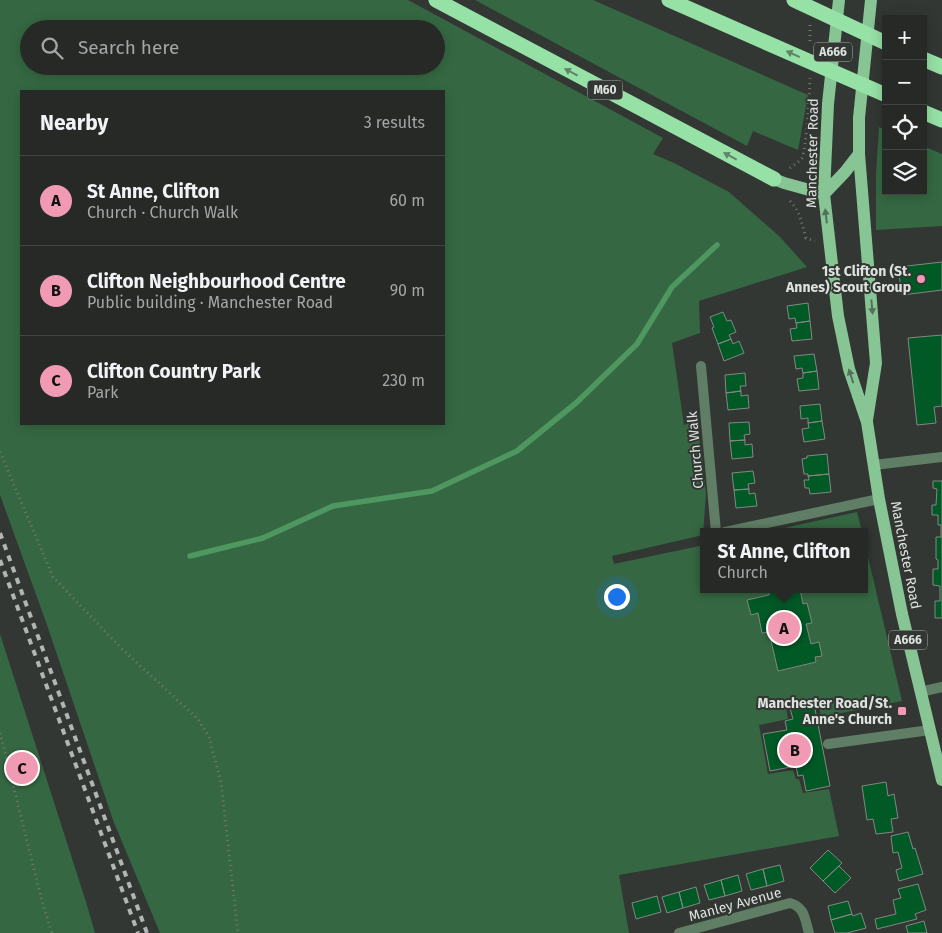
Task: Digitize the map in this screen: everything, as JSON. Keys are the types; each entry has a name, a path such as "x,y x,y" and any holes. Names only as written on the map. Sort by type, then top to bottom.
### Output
{"highway":[{"name":"M60","path":"436,0 774,179"},
{"path":"669,0 882,93"},
{"path":"794,0 882,41"},
{"path":"925,60 942,67"},
{"path":"927,114 942,120"}],"main road":[{"name":"Manchester Road","path":"839,0 828,104 824,194 838,316 849,369 867,422 900,606 942,780"},
{"name":"Manchester Road","path":"867,422 876,363 859,154 859,118 871,0"},
{"path":"774,179 824,194 859,154"}],"street":[{"name":"Church Walk","path":"701,366 716,528"},
{"path":"874,465 942,457"},
{"path":"744,528 880,499"},
{"path":"920,692 942,687"},
{"path":"828,744 930,730"},
{"name":"Manley Avenue","path":"679,933 790,903 797,905 803,910 809,933"}],"path":[{"path":"790,168 803,157 810,96"},
{"path":"785,197 795,206 806,238 830,247"},
{"path":"0,452 53,577 122,649 198,719 209,737 221,782 238,933"},
{"path":"0,733 42,901 52,933"}],"green space":[{"path":"0,0 408,0 445,20 20,20 20,75 445,75 445,20 663,138 653,154 729,192 780,237 807,267 699,301 700,333 672,343 684,425 697,421 706,493 704,528 700,528 700,536 612,556 614,564 700,546 700,593 769,593 769,595 747,600 758,613 762,633 769,632 779,671 816,662 815,657 821,656 811,644 806,624 811,623 803,604 789,593 868,593 868,557 902,701 821,717 818,701 786,707 788,719 759,725 768,774 793,770 796,779 799,779 803,793 829,789 839,836 619,875 629,933 160,933 113,820 46,622 0,495"},
{"path":"475,0 593,0 808,95 798,150 753,131 747,146"},
{"path":"879,127 882,128 882,195 927,195 927,148 942,154 942,226 876,230 876,174"},
{"path":"857,512 861,528 784,528"},
{"path":"0,634 86,902 95,933 0,933"}],"building":[{"name":"1st Clifton (St. Annes) Scout Group","path":"942,262 942,290 902,295 898,267"},
{"path":"808,303 810,321 796,323 795,318 789,319 787,306"},
{"path":"723,312 727,321 731,320 736,332 729,335 731,339 718,344 710,317"},
{"path":"810,321 812,339 792,341 790,329 797,328 796,323"},
{"path":"942,335 942,406 934,407 936,423 917,425 908,338"},
{"path":"731,339 733,344 739,341 744,353 724,361 718,344"},
{"path":"814,354 817,371 803,373 802,368 796,369 794,356"},
{"path":"817,371 819,389 799,391 797,379 803,378 803,373"},
{"path":"745,373 746,386 740,386 741,391 726,393 725,375"},
{"path":"741,391 741,396 748,395 749,408 728,410 726,393"},
{"path":"820,404 822,421 808,423 808,418 801,419 800,406"},
{"path":"822,421 825,439 804,442 802,429 809,428 808,423"},
{"path":"749,422 750,434 744,435 745,440 730,441 729,423"},
{"path":"745,440 745,445 752,444 753,457 732,459 730,441"},
{"path":"827,454 829,474 808,476 808,474 804,474 802,459 807,458 807,456"},
{"path":"753,471 755,483 748,484 749,489 734,490 732,473"},
{"path":"829,474 831,492 810,494 809,488 805,488 804,480 809,480 808,476"},
{"path":"933,481 942,481 942,618 935,618 935,601 940,601 940,586 933,585 933,569 938,569 936,537 941,537 941,525 938,525 938,515 932,515 932,505 936,505 937,489 933,488"},
{"path":"749,489 749,494 755,493 757,506 736,508 734,490"},
{"path":"769,593 801,593 803,604 807,603 812,623 806,624 811,644 819,642 822,656 815,657 816,662 778,671 769,632 762,633 758,613 751,615 747,600 769,595"},
{"path":"814,704 830,786 806,791 803,775 798,776 796,766 770,771 763,734 787,730 785,721 793,719 790,708"},
{"path":"886,782 888,796 894,794 898,818 891,819 893,832 876,834 873,819 867,820 862,786"},
{"path":"908,832 923,874 899,881 896,870 902,868 898,852 893,853 891,836"},
{"path":"828,850 842,863 823,881 810,868"},
{"path":"780,865 784,881 767,886 763,869"},
{"path":"839,866 851,878 835,893 823,881"},
{"path":"763,869 767,886 751,890 746,874"},
{"path":"738,875 742,891 725,896 721,880"},
{"path":"721,880 725,896 709,900 704,885"},
{"path":"918,884 926,910 915,914 917,919 877,929 875,919 896,914 893,900 901,898 898,889"},
{"path":"696,887 700,903 683,908 679,892"},
{"path":"679,892 683,908 667,913 662,897"},
{"path":"657,896 661,912 636,919 632,903"},
{"path":"848,901 852,914 831,920 828,906"},
{"path":"861,913 866,928 847,933 835,933 831,920"},
{"path":"924,921 927,933 908,933 906,926"}],"waterway":[{"path":"190,556 263,538 333,506 432,491 517,451 576,403 637,344 672,287 717,245"}],"railway":[{"path":"0,533 147,933"},
{"path":"0,560 138,933"}],"place":[{"name":"1st Clifton (St. Annes) Scout Group","path":"921,279"},
{"name":"St Anne, Clifton","path":"784,628"},
{"name":"Manchester Road/St. Anne's Church","path":"902,711"},
{"name":"Clifton Neighbourhood Centre","path":"795,750"},
{"name":"Clifton Country Park","path":"22,768"}]}
